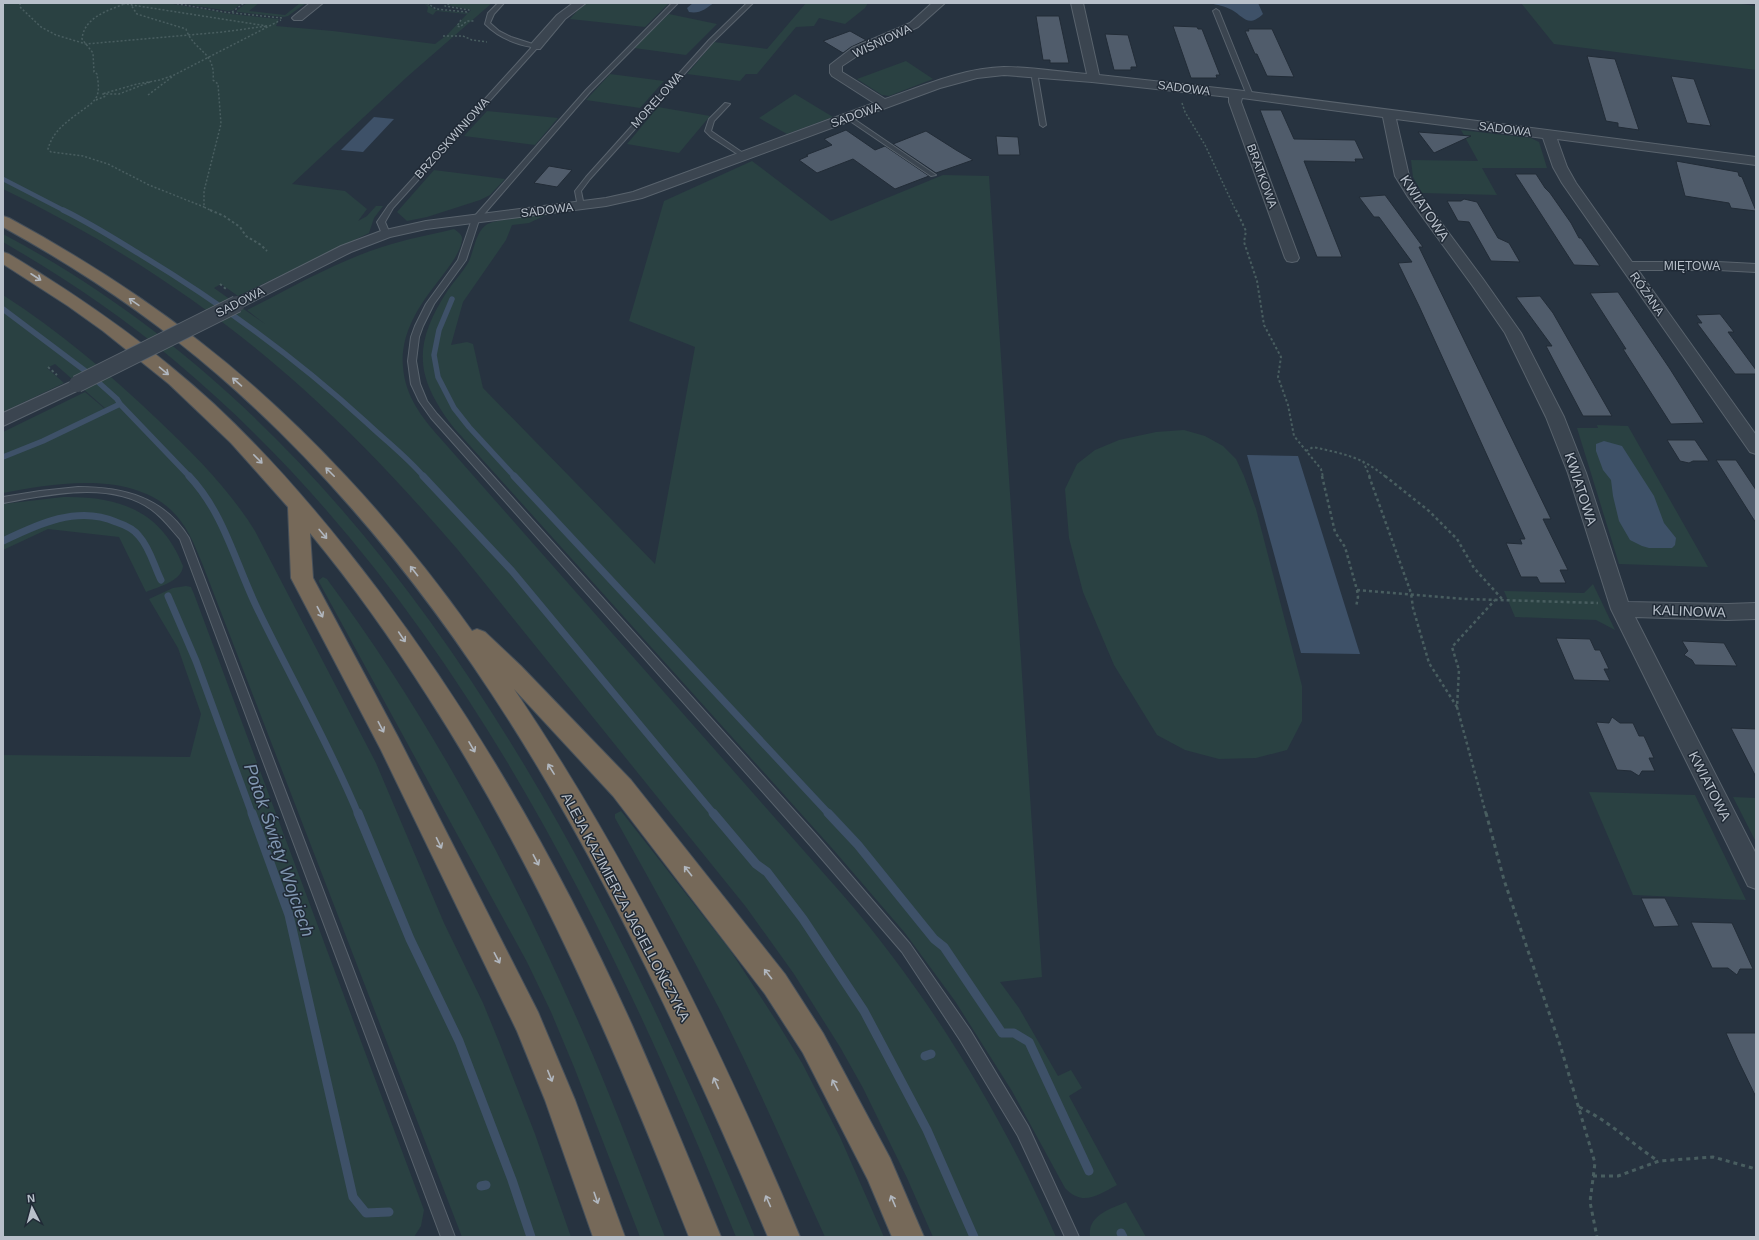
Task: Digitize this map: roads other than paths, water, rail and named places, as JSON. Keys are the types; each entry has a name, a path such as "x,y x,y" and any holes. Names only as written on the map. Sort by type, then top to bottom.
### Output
{"highway":[{"name":"ALEJA KAZIMIERZA JAGIELLOŃCZYKA","path":"3,221 63,255 160,319 233,379 272,414 344,487 393,543 438,602 515,710 602,855 665,975 699,1046 784,1237"},
{"path":"3,257 85,309 163,370 236,437 266,467 298,504 330,542 389,618 462,730 507,807 558,900 613,1017 672,1150 705,1237"},
{"path":"298,504 302,578 390,744 528,1022 560,1100 610,1237"},
{"path":"438,602 513,672 622,788 775,984 813,1043 879,1169 908,1237"}],"street":[{"path":"298,18 317,3"},
{"name":"BRZOSKWINIOWA","path":"536,46 561,17 580,3"},
{"name":"WIŚNIOWA","path":"884,104 836,73 836,65 856,51 914,25 939,3"},
{"path":"1078,3 1093,72 1092,78"},
{"name":"SADOWA","path":"3,420 346,249 386,234 426,225 580,206 637,195 936,85 976,74 1004,71 1037,72 1092,78 1242,95 1756,161"},
{"name":"BRATKOWA","path":"1242,95 1235,102 1292,258"},
{"name":"KWIATOWA","path":"1389,114 1402,176 1413,194 1478,282 1513,333 1555,416 1577,473 1621,609 1756,878"},
{"name":"RÓŻANA","path":"1549,135 1560,167 1570,183 1756,448"},
{"name":"MIĘTOWA","path":"1628,266 1718,266 1756,268"},
{"name":"KALINOWA","path":"1621,609 1727,612 1756,611"}],"lane":[{"path":"501,3 491,13 487,22 493,29 522,45 536,46"},
{"path":"675,3 588,91 476,219 469,243 459,264 429,304 415,334 411,354 411,366 420,396 434,416 807,834 906,948 965,1035 1023,1131 1072,1237"},
{"name":"MORELOWA","path":"580,206 578,191 588,178 710,41 750,3"},
{"path":"1216,11 1249,93 1242,95"},
{"name":"BRZOSKWINIOWA","path":"386,234 381,222 390,207 536,46"},
{"path":"1037,72 1035,78 1043,125"},
{"path":"727,104 711,120 708,131 713,136 744,156"},
{"path":"849,118 933,175"},
{"path":"3,500 51,491 90,490 113,492 138,498 152,505 169,520 184,538 448,1237"}],"water":[{"path":"693,3 714,3 699,12 689,12 687,8"},
{"path":"1210,3 1258,3 1263,14 1250,21 1229,9"},
{"path":"374,117 394,119 363,152 341,150"},
{"path":"1604,441 1622,446 1654,496 1664,523 1676,538 1675,545 1672,548 1649,548 1630,540 1619,521 1611,480 1603,470 1596,451 1596,444"},
{"path":"1247,455 1298,456 1360,654 1301,653"}],"waterway":[{"path":"3,179 65,211"},
{"path":"65,211 102,231 171,274 258,333 341,399 404,456 423,476"},
{"path":"452,299 439,330 434,355 438,377 454,408 469,427 515,477"},
{"path":"3,309 88,373 117,399 120,404"},
{"path":"3,457 43,441 120,404"},
{"path":"120,404 190,477"},
{"path":"189,476 212,507 221,524 259,612 323,737 358,814"},
{"path":"423,476 512,571 714,814"},
{"path":"514,476 829,814"},
{"name":"Potok Święty Wojciech","path":"3,541 30,528 58,519 87,515 102,517 126,526 137,534 143,541 152,557 161,580"},
{"name":"Potok Święty Wojciech","path":"168,596 196,661 252,814"},
{"name":"Potok Święty Wojciech","path":"252,813 289,915 353,1197 366,1213 389,1212"},
{"path":"358,813 410,939 459,1041 512,1180 531,1237"},
{"path":"713,813 756,864 767,872 803,919 864,1011 927,1130 974,1237"},
{"path":"828,813 858,845 934,939 944,947 1002,1033"},
{"name":"Potok Święty Wojciech","path":"1003,1033 1014,1033 1029,1042 1089,1171"},
{"name":"Potok Święty Wojciech","path":"925,1056 931,1054"},
{"name":"Potok Święty Wojciech","path":"481,1186 486,1185"},
{"name":"Potok Święty Wojciech","path":"1121,1233 1123,1237"}]}
